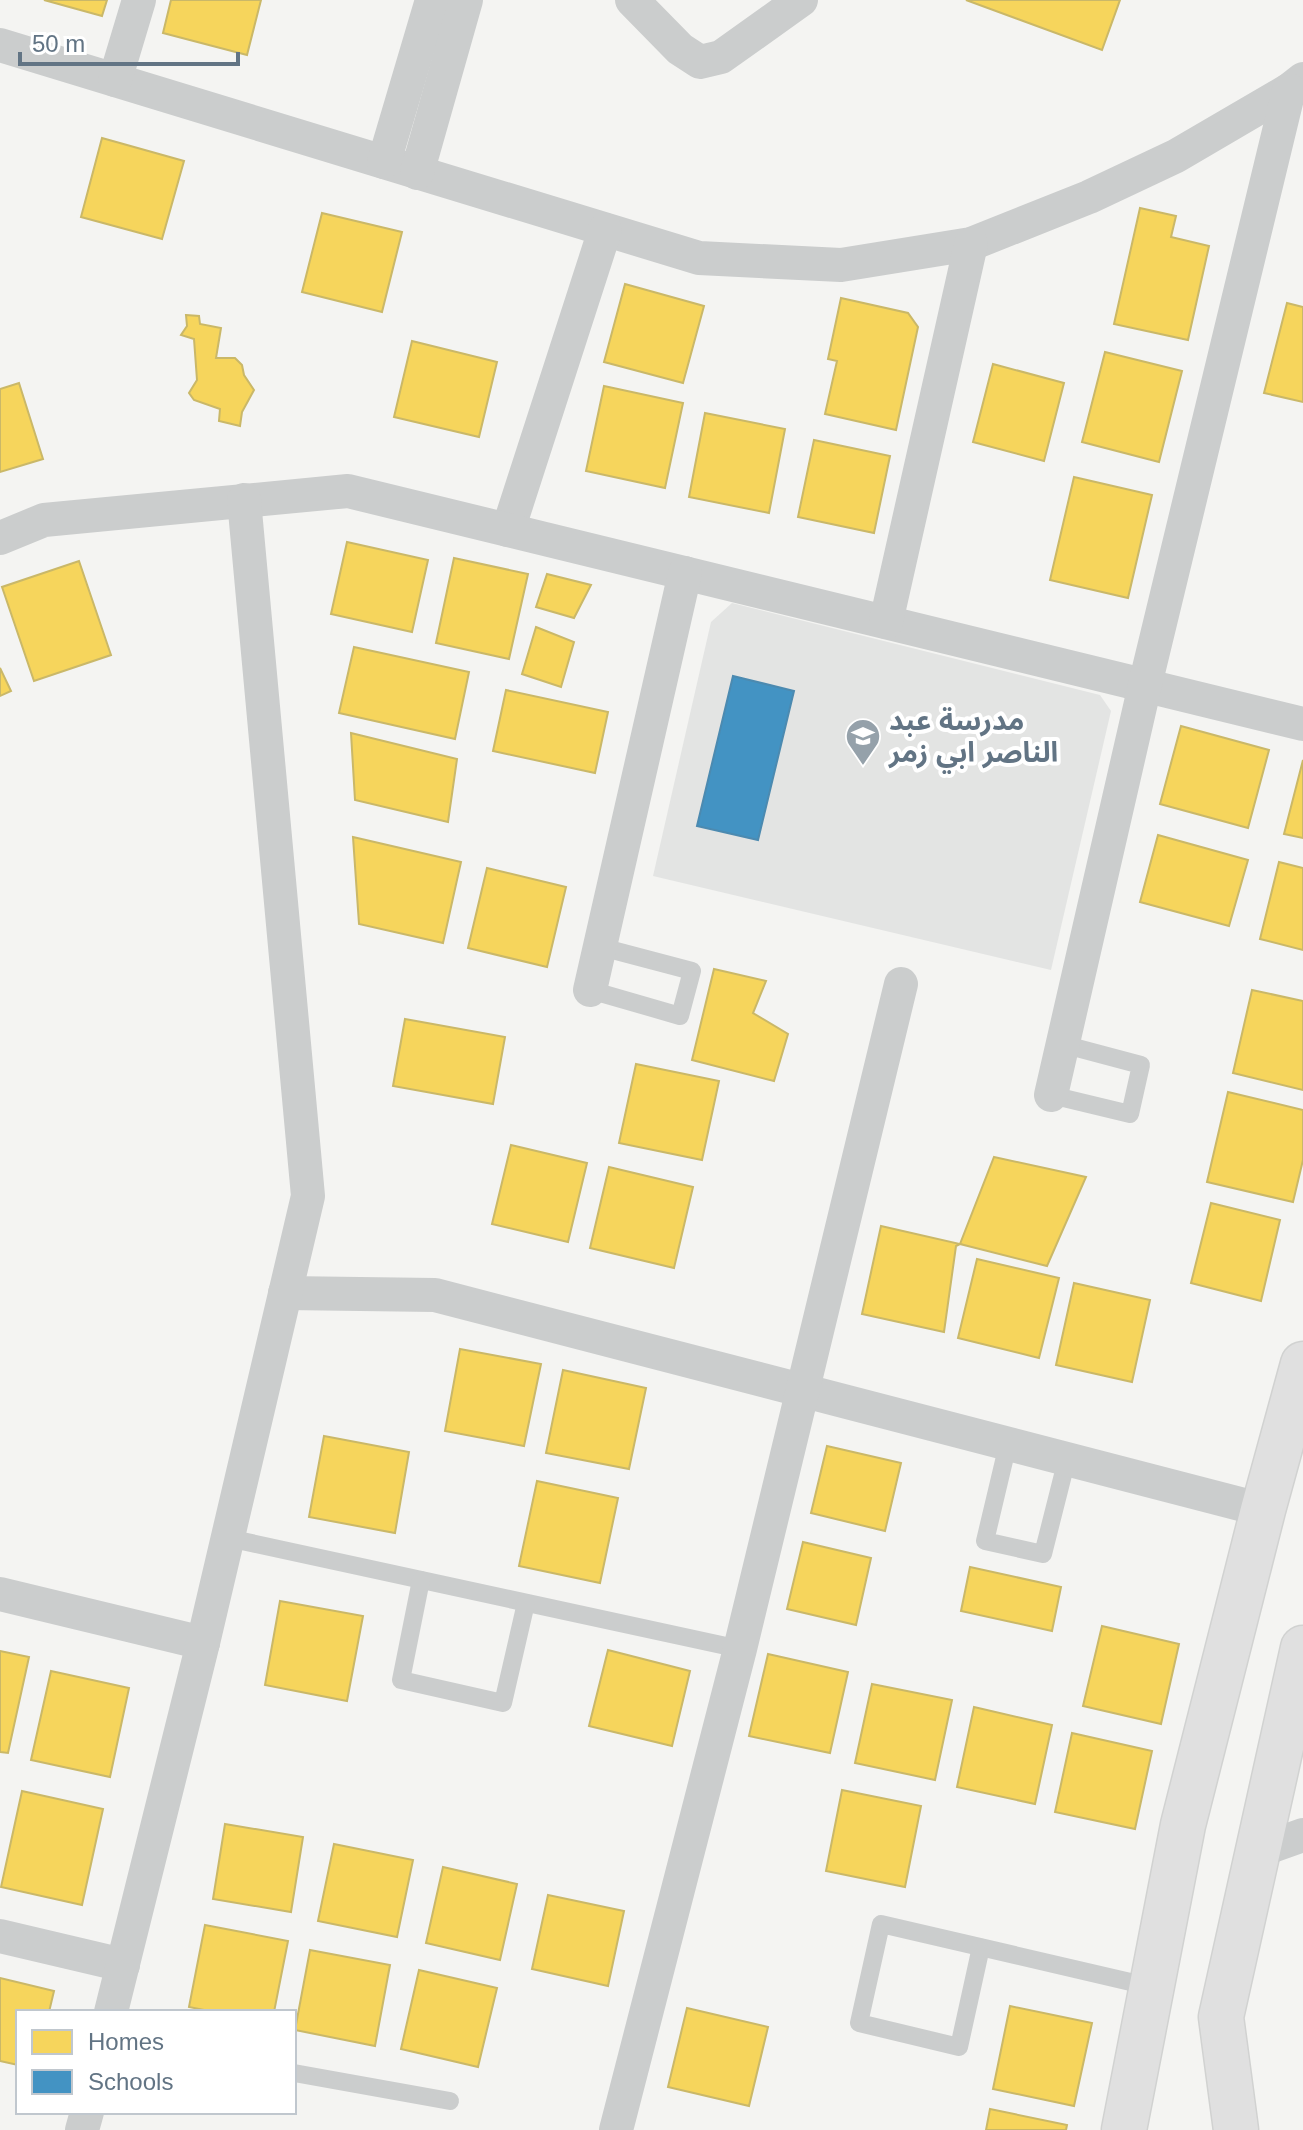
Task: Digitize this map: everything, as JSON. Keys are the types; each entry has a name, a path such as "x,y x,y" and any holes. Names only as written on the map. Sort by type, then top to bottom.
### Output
{"main road":[{"path":"1124,2130 1183,1825 1303,1364"},
{"path":"1236,2130 1221,2017 1303,1648"}],"street":[{"path":"115,80 139,0"},
{"path":"384,162 432,0"},
{"path":"417,173 466,0"},
{"path":"632,0 680,49 700,62 721,57 801,0"},
{"path":"0,45 699,258 841,265 971,244 1089,197 1176,156 1296,84"},
{"path":"1051,1095 1145,685 1296,84"},
{"path":"508,530 605,230"},
{"path":"886,622 971,244"},
{"path":"0,538 44,520 348,491 1303,724"},
{"path":"112,2010 203,1643 308,1196 244,500"},
{"path":"590,990 685,573"},
{"path":"616,2130 740,1649 901,984"},
{"path":"285,1293 435,1295 1263,1510"},
{"path":"0,1594 203,1643"},
{"path":"1258,1851 1303,1835"},
{"path":"0,1936 123,1965"}],"lane":[{"path":"590,990 680,1016 692,971 601,947"},
{"path":"1051,1095 1130,1114 1141,1065 1062,1044"},
{"path":"1008,1444 985,1541 1043,1554 1067,1459"},
{"path":"228,1538 740,1649"},
{"path":"421,1580 401,1680 503,1703 526,1603"},
{"path":"981,1947 959,2047 859,2023 881,1924 981,1947 1152,1987"},
{"path":"296,2073 450,2101"}],"shaded area":[{"path":"732,603 1100,695 1111,711 1051,970 653,876 711,622"}],"building: Homes":[{"path":"44,0 107,0 102,16"},
{"path":"171,0 261,0 247,55 163,33"},
{"path":"966,0 1120,0 1102,50"},
{"path":"102,138 184,161 162,239 81,217"},
{"path":"1140,208 1176,216 1171,237 1209,246 1188,340 1114,324"},
{"path":"322,213 402,232 382,312 302,292"},
{"path":"625,284 704,306 683,383 604,362"},
{"path":"841,298 908,313 918,327 896,430 825,414 837,361 828,359"},
{"path":"1287,303 1303,307 1303,402 1264,393"},
{"path":"186,315 199,316 200,324 221,328 216,358 235,358 242,365 244,375 254,390 242,412 240,426 219,421 220,409 194,400 189,393 197,380 194,339 181,335 187,326"},
{"path":"412,341 497,362 479,437 394,417"},
{"path":"1105,352 1182,371 1159,462 1082,442"},
{"path":"993,364 1064,383 1044,461 973,442"},
{"path":"19,383 43,459 0,472 0,389"},
{"path":"604,386 683,403 665,488 586,471"},
{"path":"705,413 785,429 769,513 689,497"},
{"path":"814,440 890,456 874,533 798,517"},
{"path":"1074,477 1152,495 1128,598 1050,580"},
{"path":"347,542 428,560 412,632 331,614"},
{"path":"454,558 528,574 509,659 436,643"},
{"path":"79,561 111,655 34,681 2,587"},
{"path":"547,574 591,585 574,618 536,607"},
{"path":"536,627 574,642 561,687 522,674"},
{"path":"354,647 469,672 455,739 339,713"},
{"path":"0,668 11,691 0,696"},
{"path":"506,690 608,712 595,773 493,751"},
{"path":"1181,726 1269,750 1248,828 1160,804"},
{"path":"351,733 457,759 448,822 355,800"},
{"path":"1303,760 1303,838 1284,834"},
{"path":"1158,835 1248,860 1229,926 1140,902"},
{"path":"353,837 461,862 443,943 359,924"},
{"path":"1279,862 1303,868 1303,950 1260,939"},
{"path":"487,868 566,887 547,967 468,948"},
{"path":"714,969 766,981 753,1013 788,1034 774,1081 692,1060"},
{"path":"1252,990 1303,1001 1303,1090 1233,1073"},
{"path":"405,1019 505,1037 493,1104 393,1086"},
{"path":"636,1064 719,1081 702,1160 619,1143"},
{"path":"1228,1092 1303,1110 1303,1160 1293,1202 1207,1182"},
{"path":"511,1145 587,1163 568,1242 492,1224"},
{"path":"994,1157 1086,1177 1047,1266 960,1244"},
{"path":"609,1167 693,1187 674,1268 590,1248"},
{"path":"1211,1203 1280,1220 1261,1301 1191,1283"},
{"path":"881,1226 960,1244 956,1246 944,1332 862,1314"},
{"path":"977,1259 1059,1278 1039,1358 958,1338"},
{"path":"1074,1283 1150,1300 1132,1382 1056,1365"},
{"path":"460,1349 541,1364 524,1446 445,1431"},
{"path":"563,1370 646,1388 629,1469 546,1453"},
{"path":"324,1436 409,1452 395,1533 309,1517"},
{"path":"827,1446 901,1463 885,1531 811,1513"},
{"path":"537,1481 618,1498 600,1583 519,1566"},
{"path":"803,1542 871,1558 856,1625 787,1609"},
{"path":"970,1567 1061,1587 1052,1631 961,1611"},
{"path":"280,1601 363,1616 347,1701 265,1685"},
{"path":"1102,1626 1179,1644 1161,1724 1083,1706"},
{"path":"608,1650 690,1671 672,1746 589,1726"},
{"path":"0,1651 29,1657 8,1753 0,1752"},
{"path":"768,1654 848,1672 830,1753 749,1736"},
{"path":"51,1671 129,1688 110,1777 31,1760"},
{"path":"872,1684 952,1700 935,1780 855,1763"},
{"path":"974,1707 1052,1725 1035,1804 957,1787"},
{"path":"1072,1733 1152,1751 1135,1829 1055,1812"},
{"path":"842,1790 921,1806 905,1887 826,1871"},
{"path":"22,1791 103,1809 82,1905 1,1887"},
{"path":"225,1824 303,1837 291,1912 213,1899"},
{"path":"334,1844 413,1860 397,1937 318,1921"},
{"path":"443,1867 517,1884 500,1960 426,1943"},
{"path":"548,1895 624,1911 608,1986 532,1969"},
{"path":"205,1925 288,1941 274,2010 204,2010 189,2007"},
{"path":"310,1950 390,1965 375,2046 296,2030"},
{"path":"419,1970 497,1988 478,2067 401,2049"},
{"path":"0,1978 54,1991 49,2010 16,2010 16,2065 0,2061"},
{"path":"1010,2006 1092,2023 1074,2106 993,2089"},
{"path":"687,2008 768,2027 749,2106 668,2087"},
{"path":"990,2109 1067,2125 1066,2130 986,2130"}],"building: Schools":[{"path":"733,676 794,691 758,840 697,826"}],"place":[{"name":"مدرسة عبد الناصر ابي زمر","path":"863,767"}]}
